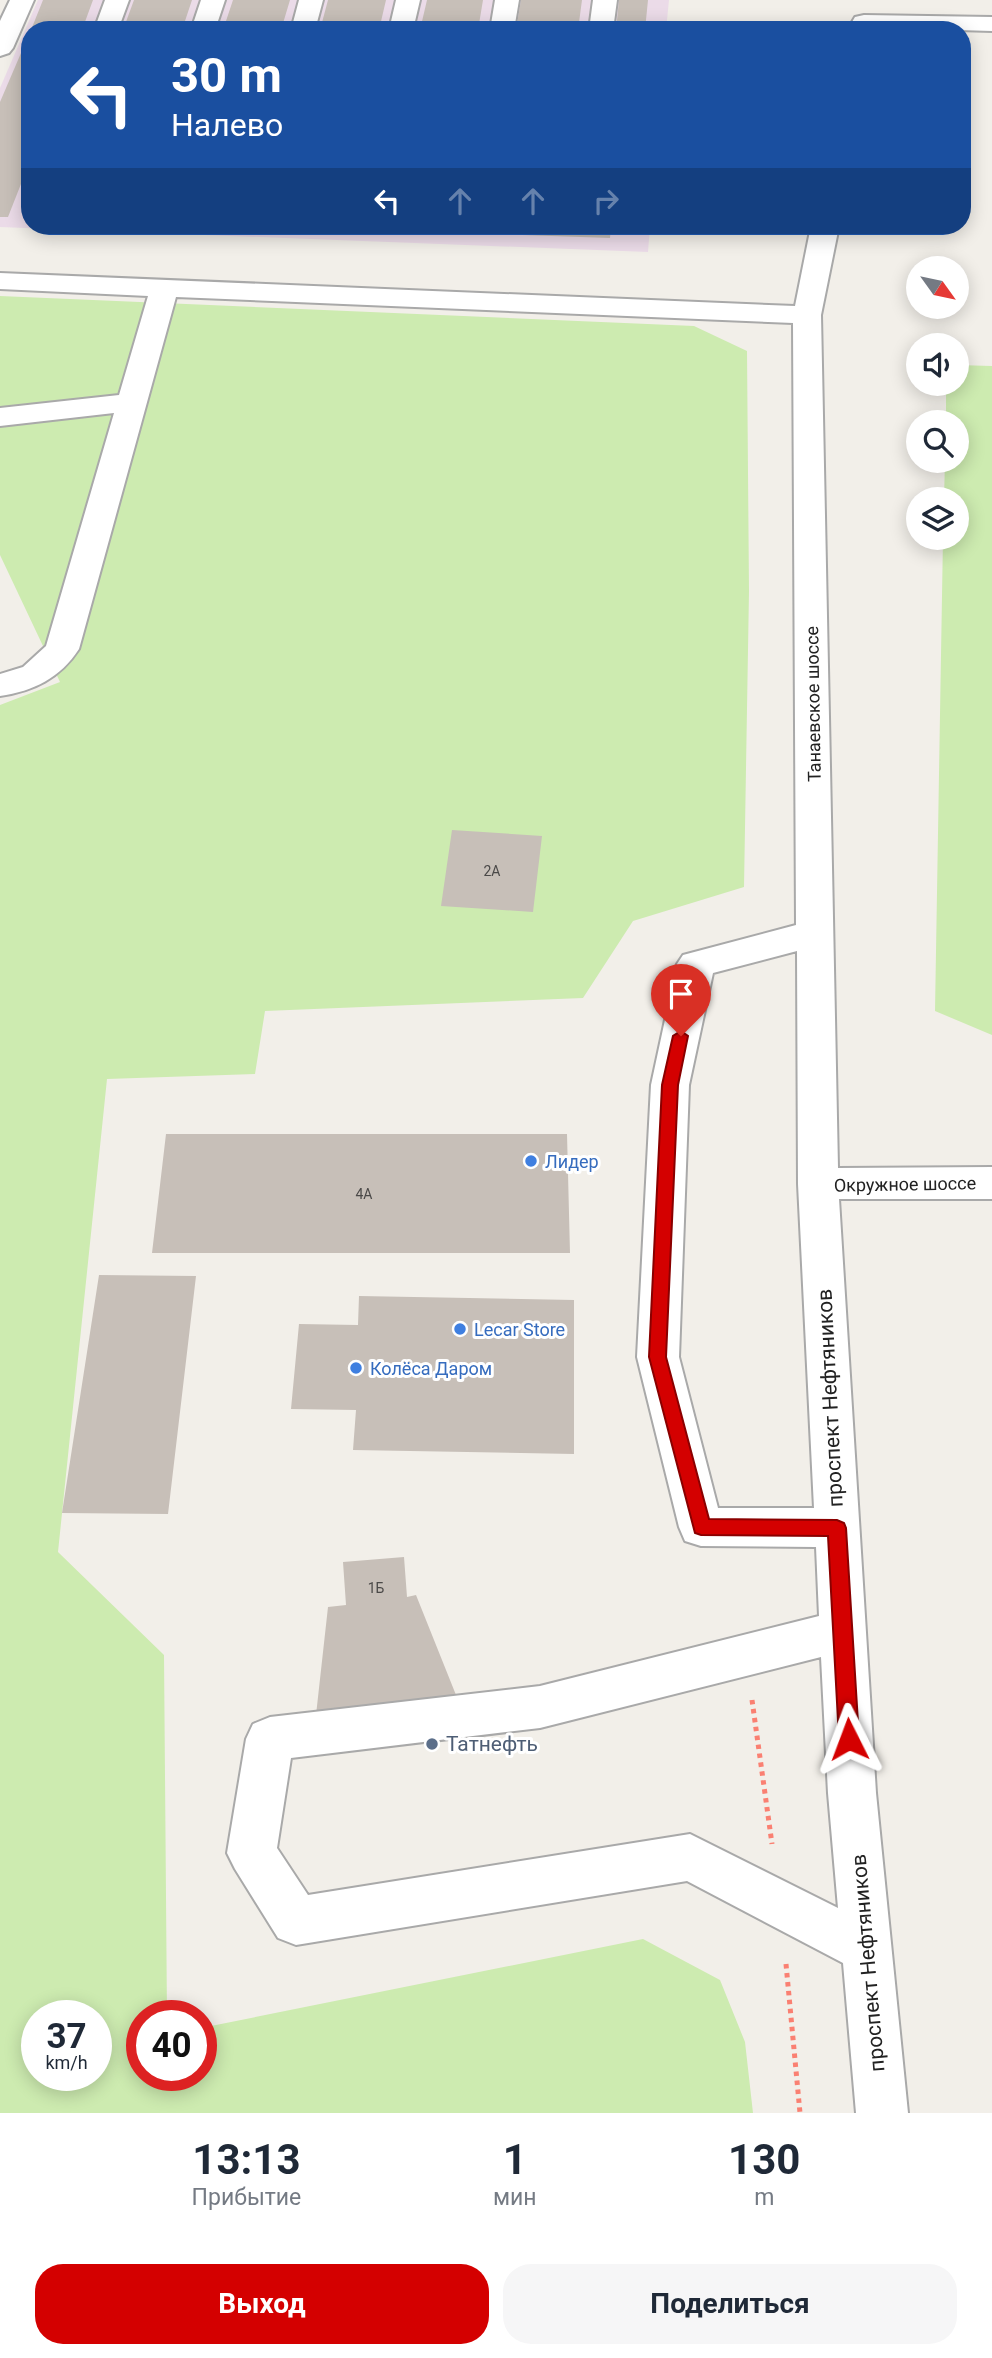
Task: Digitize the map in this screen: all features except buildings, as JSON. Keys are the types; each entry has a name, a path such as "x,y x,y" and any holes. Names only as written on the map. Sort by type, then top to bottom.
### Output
{"street":[{"path":"0,48 22,0"},
{"path":"109,21 117,0"},
{"path":"206,21 213,0"},
{"path":"305,21 311,0"},
{"path":"403,21 408,0"},
{"path":"504,21 507,0"},
{"path":"602,21 605,0"},
{"path":"865,17 938,21"},
{"path":"971,23 992,24"},
{"name":"Танаевское шоссе","path":"818,1185 807,315 823,235"},
{"path":"0,281 807,315"},
{"path":"0,685 31,677 50,664 62,649 163,288"},
{"path":"0,418 132,402"},
{"path":"815,933 696,964 670,1085 658,1357 701,1527 837,1528"},
{"name":"Окружное шоссе","path":"818,1185 992,1183"},
{"name":"проспект Нефтяников","path":"818,1185 852,1793 881,2113"},
{"path":"843,1631 540,1707 270,1739 252,1853 296,1921 690,1857 866,1949"}],"shaded area":[{"path":"38,0 669,0 667,21 29,21"},
{"path":"21,39 21,228 0,227 0,88"},
{"path":"207,235 649,235 648,252"}],"green space":[{"path":"0,296 694,326 747,351 749,591 744,887 633,921 583,998 265,1011 255,1074 107,1079 58,1552 164,1655 167,2000 126,2000 126,2091 217,2091 217,2025 643,1939 720,1980 745,2042 753,2113 0,2113 0,705 60,682 0,555"},
{"path":"969,365 992,366 992,1035 935,1011 943,550 969,550 969,487 944,487 945,473 969,473 969,410 946,410 946,396 969,396"}],"place":[{"name":"Лидер","path":"531,1161"},
{"name":"Lecar Store","path":"460,1329"},
{"name":"Колёса Даром","path":"356,1368"},
{"name":"Татнефть","path":"432,1744"}],"route":[{"path":"681,1036 670,1085 658,1357 701,1527 837,1528 849,1739"}]}
